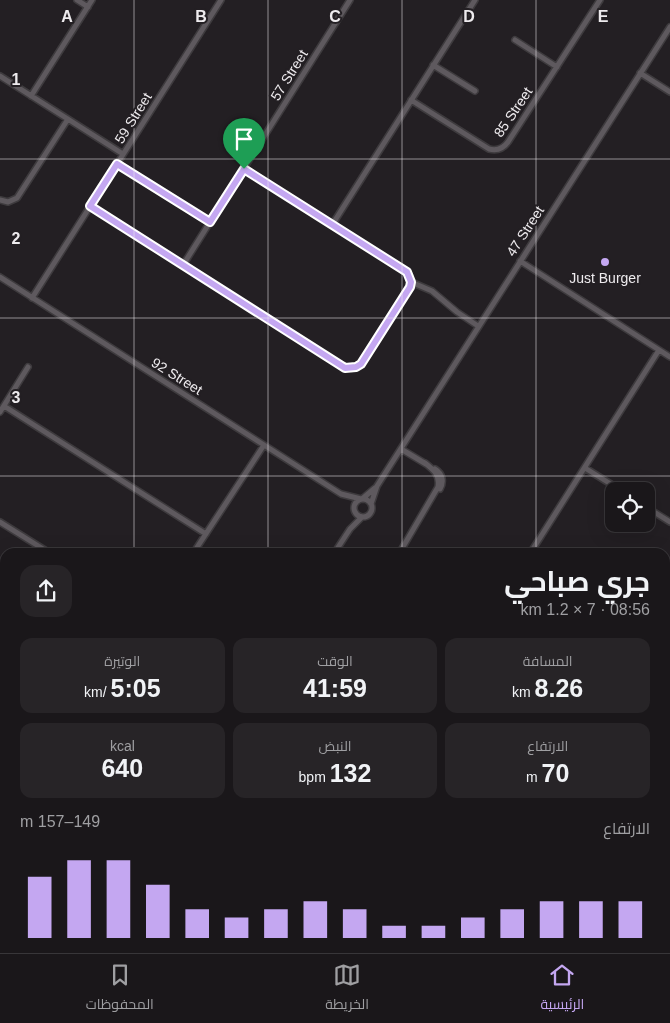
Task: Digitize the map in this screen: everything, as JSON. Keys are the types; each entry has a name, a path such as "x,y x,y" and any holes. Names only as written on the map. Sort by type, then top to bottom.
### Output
{"street":[{"path":"77,0 88,7"},
{"path":"31,96 92,0"},
{"name":"59 Street","path":"32,298 221,0"},
{"name":"57 Street","path":"183,265 350,0"},
{"path":"332,225 475,0"},
{"name":"85 Street","path":"411,100 489,149 498,150 506,146 600,0"},
{"name":"47 Street","path":"371,504 377,486 400,449 670,27"},
{"path":"515,40 557,67"},
{"path":"434,65 475,91"},
{"path":"640,73 670,92"},
{"path":"0,76 123,154"},
{"path":"0,200 8,202 17,198 68,119"},
{"path":"117,164 210,222"},
{"path":"90,206 340,365 351,368 361,364 410,287 411,282 407,272 244,169"},
{"path":"520,261 670,357"},
{"name":"92 Street","path":"0,277 341,494 354,510"},
{"path":"411,282 432,291 457,312 478,326"},
{"path":"534,548 659,350"},
{"path":"0,412 28,368"},
{"path":"4,406 206,534"},
{"path":"197,548 264,445"},
{"path":"400,449 435,471 439,482 437,490 402,548"},
{"path":"585,468 608,482"},
{"name":"47 Street","path":"362,499 377,486"},
{"name":"92 Street","path":"341,494 362,499"},
{"path":"338,548 350,529 362,517 370,513 371,504 367,500 362,499 355,503 350,529"},
{"path":"354,510 357,515 362,517"},
{"path":"655,513 670,522"},
{"path":"0,522 42,548"}],"place":[{"name":"Just Burger","path":"605,262"}],"route":[{"path":"117,164 210,222 244,169 407,272 410,277 410,287 364,360 356,367 345,368 340,365 90,206 117,164"}]}
